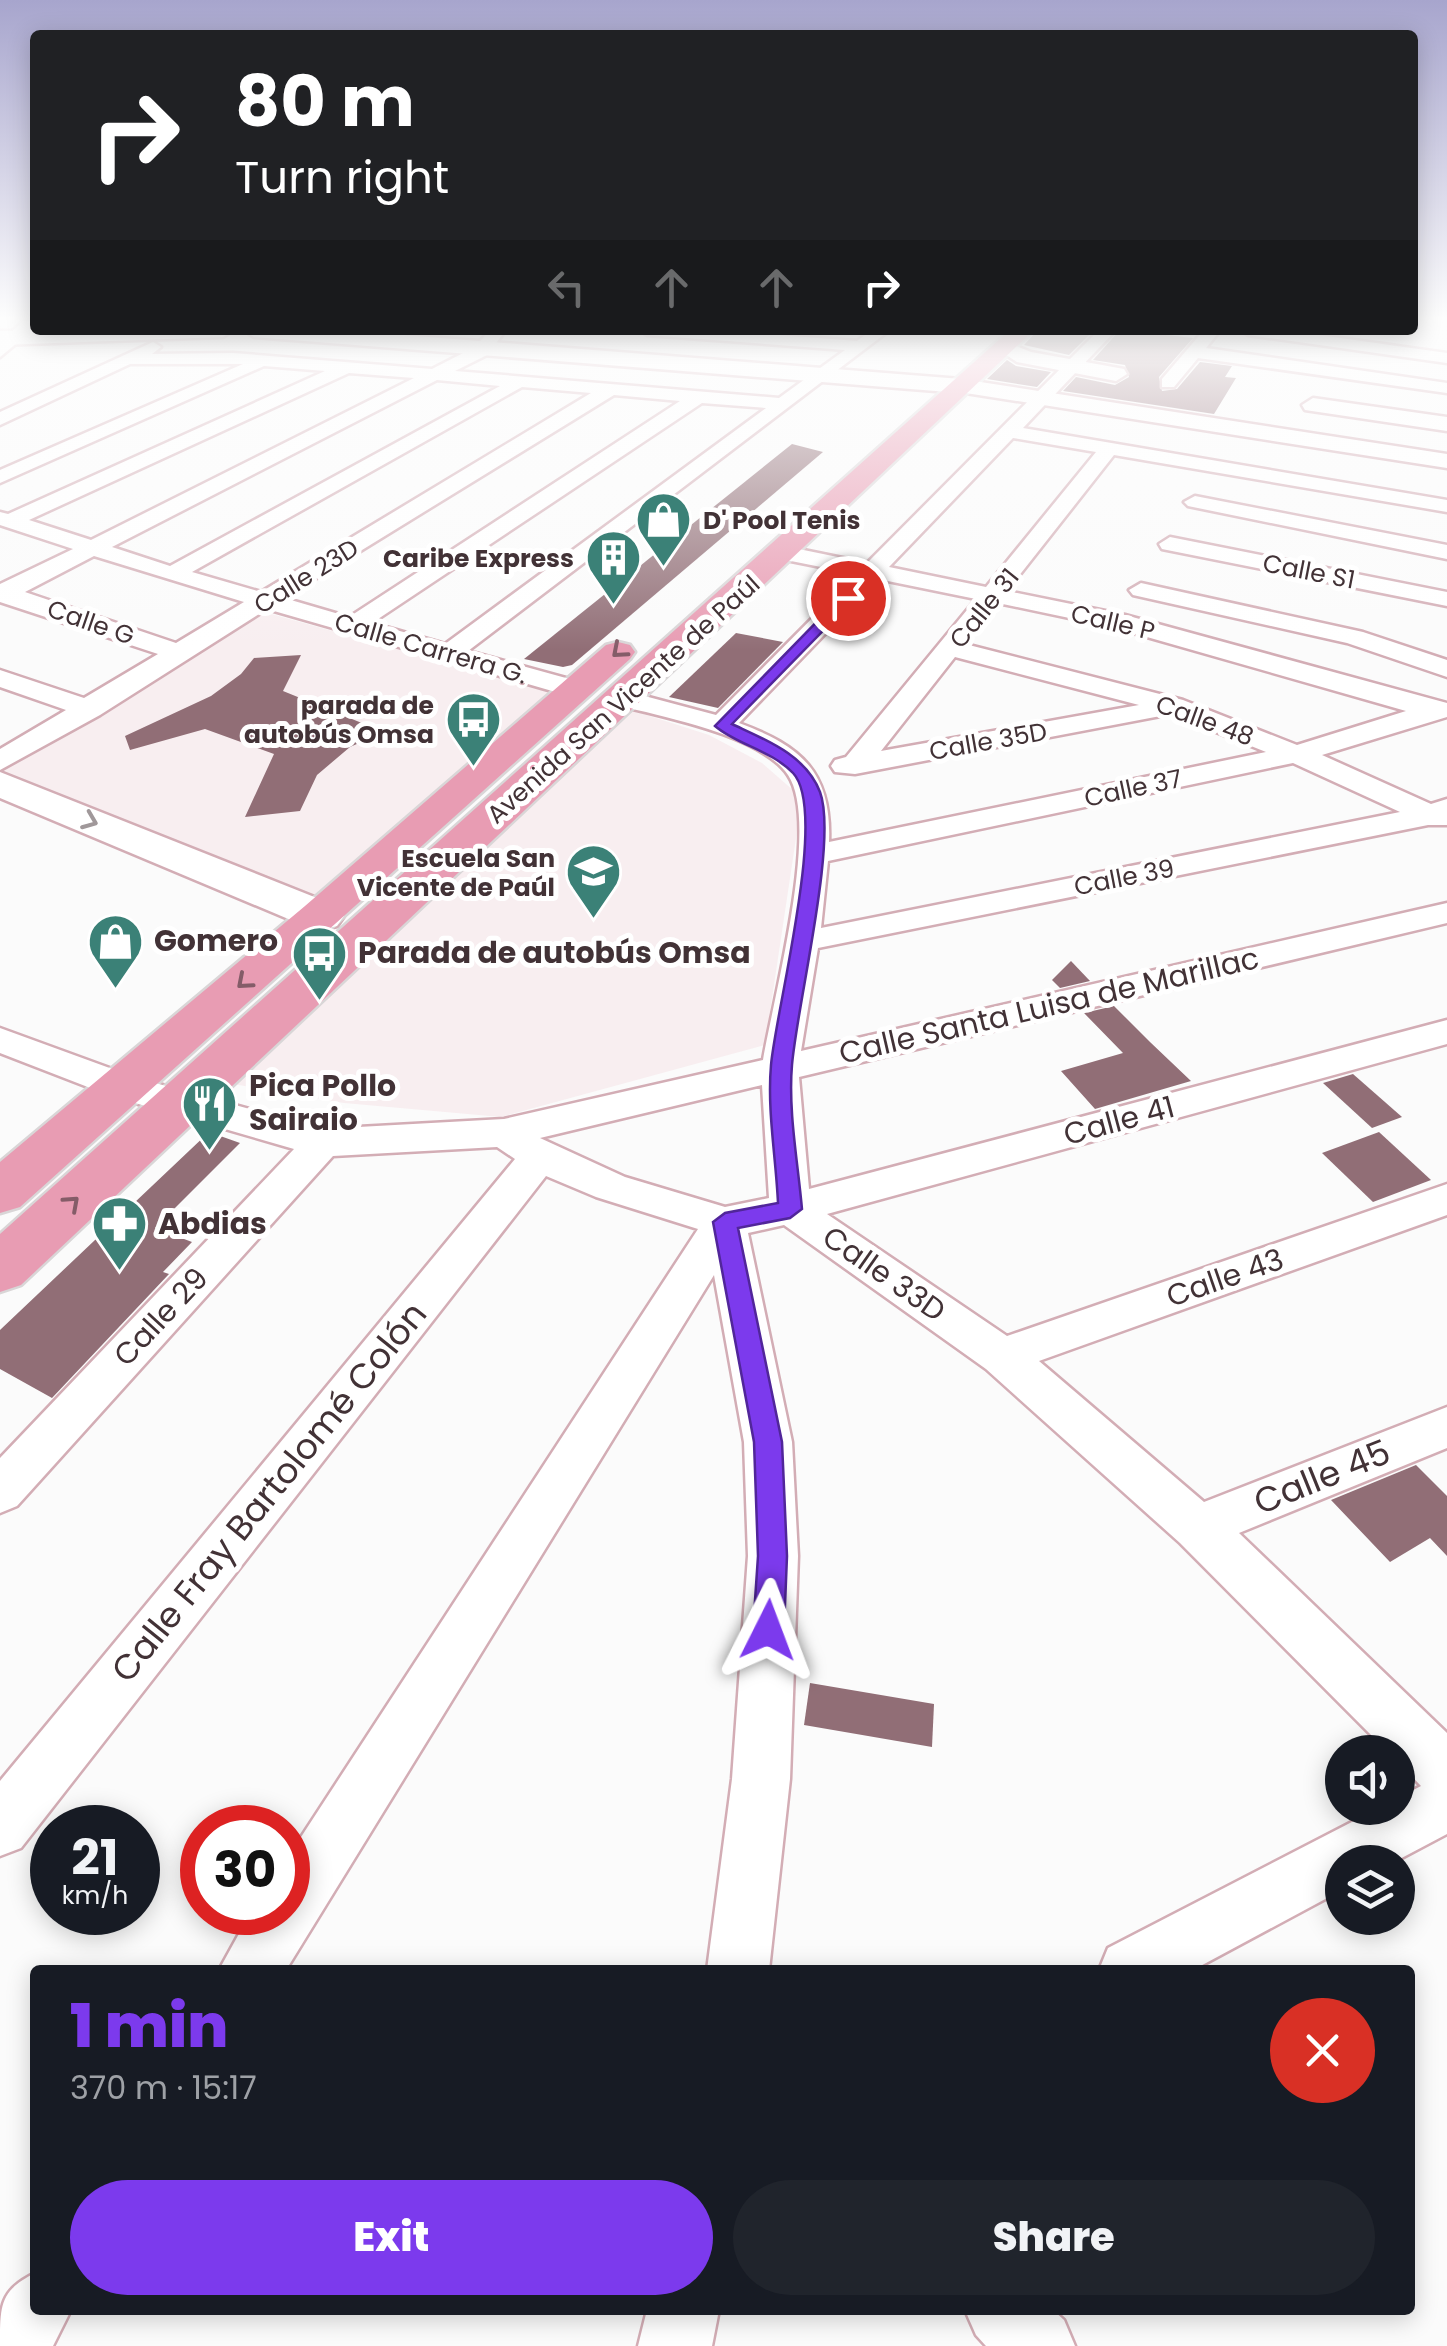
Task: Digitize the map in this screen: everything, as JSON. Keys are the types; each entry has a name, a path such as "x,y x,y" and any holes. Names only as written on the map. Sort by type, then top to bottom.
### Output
{"main road":[{"name":"Avenida San Vicente de Paúl","path":"0,1193 575,690 890,430"},
{"name":"Avenida San Vicente de Paúl","path":"0,1268 784,554 902,430"},
{"path":"0,784 321,916"}],"street":[{"path":"0,478 108,430"},
{"path":"5,519 204,430"},
{"path":"2,593 325,430"},
{"path":"172,574 432,430"},
{"name":"Calle 23D","path":"0,761 542,430"},
{"path":"350,626 648,430"},
{"path":"449,654 749,430"},
{"path":"1251,430 1447,461"},
{"path":"722,726 1007,431 1447,506"},
{"name":"Calle 31","path":"856,765 1109,449"},
{"path":"1116,620 1156,567 1214,466"},
{"path":"1194,502 1447,552"},
{"name":"Calle Carrera G.","path":"5,519 172,574 575,690"},
{"name":"Calle P","path":"784,554 1116,620 1442,708"},
{"path":"1156,567 1447,669"},
{"name":"Calle S1","path":"1156,567 1444,596"},
{"name":"Calle G","path":"2,593 181,653"},
{"path":"1354,637 1444,596"},
{"name":"Calle 48","path":"952,648 1174,706 1442,816"},
{"path":"0,678 90,709"},
{"path":"622,698 722,726 767,746 801,771"},
{"name":"Calle 35D","path":"801,771 856,765 1174,706"},
{"name":"Calle 37","path":"813,855 1296,754 1442,708"},
{"name":"Calle 33D","path":"801,771 813,795 813,855 781,1068 790,1209 1002,1356 1198,1527 1447,1772"},
{"name":"Calle 39","path":"800,942 1442,816"},
{"name":"Calle Santa Luisa de Marillac","path":"0,1040 124,1086 322,1143 521,1145 781,1068 1447,913"},
{"name":"Calle 41","path":"725,1222 790,1209 1447,1032"},
{"name":"Calle 29","path":"0,1491 322,1143"},
{"path":"521,1145 613,1187 725,1222"},
{"name":"Calle Fray Bartolomé Colón","path":"0,1827 521,1145"},
{"name":"Calle 43","path":"1002,1356 1447,1200"},
{"path":"310,1876 725,1222"},
{"path":"725,1222 768,1442 772,1556 761,1778 739,1965"},
{"name":"Calle 45","path":"1198,1527 1447,1427"},
{"path":"1139,1965 1447,1803"},
{"path":"253,1965 272,1935"},
{"path":"12,2346 31,2315"},
{"path":"675,2346 683,2315"},
{"path":"1006,2315 1038,2346"}],"shaded area":[{"path":"257,610 552,692 295,911 0,790 0,765"},
{"name":"Escuela San Vicente de Paúl","path":"628,709 709,735 762,763 802,798 765,1045 501,1117 344,1103 233,1084"}],"building":[{"path":"792,444 823,452 572,665 563,667 524,659"},
{"path":"736,633 783,642 718,708 669,697"},
{"path":"301,655 283,691 384,732 350,747 317,775 300,811 245,817 274,754 205,729 130,750 125,736 211,696 241,674 254,658"},
{"path":"1071,961 1090,981 1060,988 1052,980"},
{"path":"1114,1006 1191,1081 1095,1109 1061,1071 1123,1053 1084,1013"},
{"path":"1353,1074 1402,1117 1372,1128 1323,1083"},
{"path":"209,1132 240,1143 155,1228 192,1242 163,1272 169,1274 52,1398 0,1369 0,1330"},
{"path":"1379,1132 1431,1180 1373,1202 1322,1153"},
{"path":"1416,1465 1447,1496 1447,1556 1430,1538 1390,1562 1331,1500"},
{"path":"810,1683 934,1704 932,1747 804,1725"}],"place":[{"name":"D' Pool Tenis","path":"664,569"},
{"name":"Caribe Express","path":"613,607"},
{"name":"parada de autobús Omsa","path":"473,768"},
{"name":"Escuela San Vicente de Paúl","path":"594,921"},
{"name":"Gomero","path":"115,990"},
{"name":"Parada de autobús Omsa","path":"319,1002"},
{"name":"Pica Pollo Sairaio","path":"210,1152"},
{"name":"Abdias","path":"119,1273"}],"route":[{"path":"768,1630 772,1556 768,1442 725,1222 790,1209 781,1068 813,855 815,818 813,795 801,771 767,746 722,726 848,598"}]}
